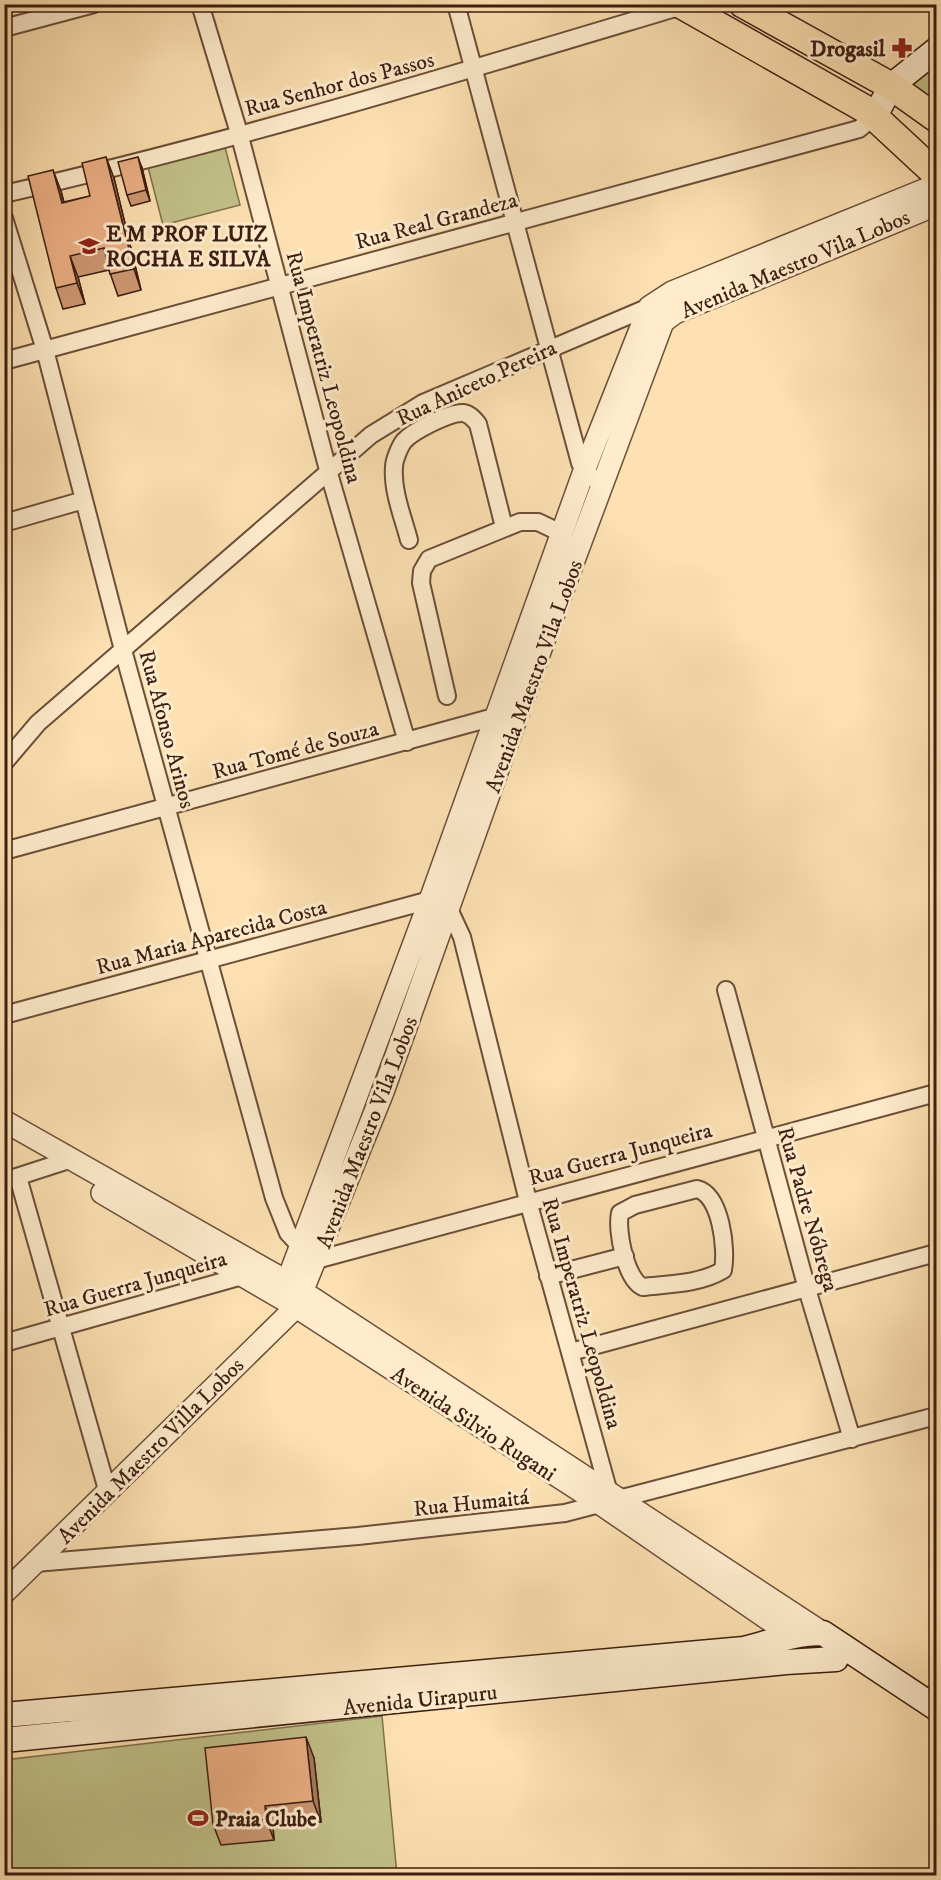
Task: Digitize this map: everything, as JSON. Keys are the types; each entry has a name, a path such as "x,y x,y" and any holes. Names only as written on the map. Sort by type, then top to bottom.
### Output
{"main road":[{"path":"743,4 891,86 936,118"},
{"path":"681,5 875,116 936,174"},
{"path":"875,116 891,86 936,50"},
{"name":"Avenida Uirapuru","path":"4,1740 744,1649 791,1635 823,1633"},
{"name":"Avenida Silvio Rugani","path":"823,1633 936,1708"},
{"name":"Avenida Silvio Rugani","path":"791,1635 836,1659 936,1723"},
{"name":"Avenida Uirapuru","path":"4,1715 382,1693 836,1659"}],"street":[{"path":"4,28 94,4"},
{"name":"Rua Imperatriz Leopoldina","path":"200,4 240,133 328,471 407,742"},
{"path":"456,4 584,471 603,485"},
{"name":"Rua Senhor dos Passos","path":"4,194 94,173 472,69 681,5"},
{"name":"Rua Real Grandeza","path":"4,361 859,129 875,116"},
{"name":"Rua Aniceto Pereira","path":"4,763 38,723 370,435 401,415 549,348 649,307 672,292 732,278 936,185"},
{"name":"Avenida Maestro Vila Lobos","path":"440,904 517,716 663,322 675,312 732,278 936,205"},
{"name":"Rua Afonso Arinos","path":"4,218 45,350 123,650 274,1198 288,1233 308,1253"},
{"path":"308,1253 440,904 494,717 584,471 649,307"},
{"path":"410,540 397,496 394,466 404,442 420,429 463,413 472,417 478,424 504,527"},
{"path":"4,523 84,500"},
{"path":"447,696 421,583 422,571 429,559 520,522 538,522 561,533"},
{"name":"Rua Tomé de Souza","path":"4,851 494,717 517,716"},
{"name":"Rua Imperatriz Leopoldina","path":"440,904 462,937 528,1201 610,1500"},
{"name":"Rua Maria Aparecida Costa","path":"4,1015 209,959 440,904"},
{"name":"Rua Padre Nóbrega","path":"726,990 807,1288 852,1439"},
{"name":"Rua Guerra Junqueira","path":"308,1253 528,1201 936,1093"},
{"name":"Avenida Silvio Rugani","path":"4,1121 242,1276 292,1295"},
{"name":"Avenida Silvio Rugani","path":"4,1135 64,1162 292,1295 538,1444 791,1635"},
{"path":"64,1162 11,1179 61,1327 108,1493"},
{"path":"697,1189 705,1191 712,1200 726,1256 723,1270 712,1277 643,1287 631,1277 625,1256 617,1223 620,1214 635,1205 697,1189"},
{"name":"Avenida Maestro Vila Lobos","path":"292,1295 308,1253"},
{"path":"571,1352 936,1253"},
{"path":"548,1276 625,1256"},
{"name":"Rua Guerra Junqueira","path":"4,1343 242,1276"},
{"name":"Avenida Maestro Villa Lobos","path":"4,1593 108,1493 292,1295"},
{"name":"Rua Humaitá","path":"35,1563 429,1529 554,1515 936,1416"},
{"name":"Avenida Silvio Rugani","path":"610,1500 823,1633"}],"green space":[{"path":"936,65 936,108 909,88"},
{"name":"E M PROF LUIZ ROCHA E SILVA","path":"225,147 240,205 163,225 148,167"},
{"name":"Praia Clube","path":"382,1716 397,1875 5,1875 4,1760"}],"building":[{"name":"E M PROF LUIZ ROCHA E SILVA","path":"106,157 134,269 110,274 104,248 70,256 77,283 56,288 28,176 53,170 62,203 90,196 82,163"},
{"name":"E M PROF LUIZ ROCHA E SILVA","path":"138,157 146,190 127,195 118,162"},
{"path":"306,1737 313,1801 265,1806 266,1819 213,1824 205,1748"}],"place":[{"name":"Drogasil","path":"902,48"},
{"name":"E M PROF LUIZ ROCHA E SILVA","path":"89,246"},
{"name":"Praia Clube","path":"198,1818"}]}
